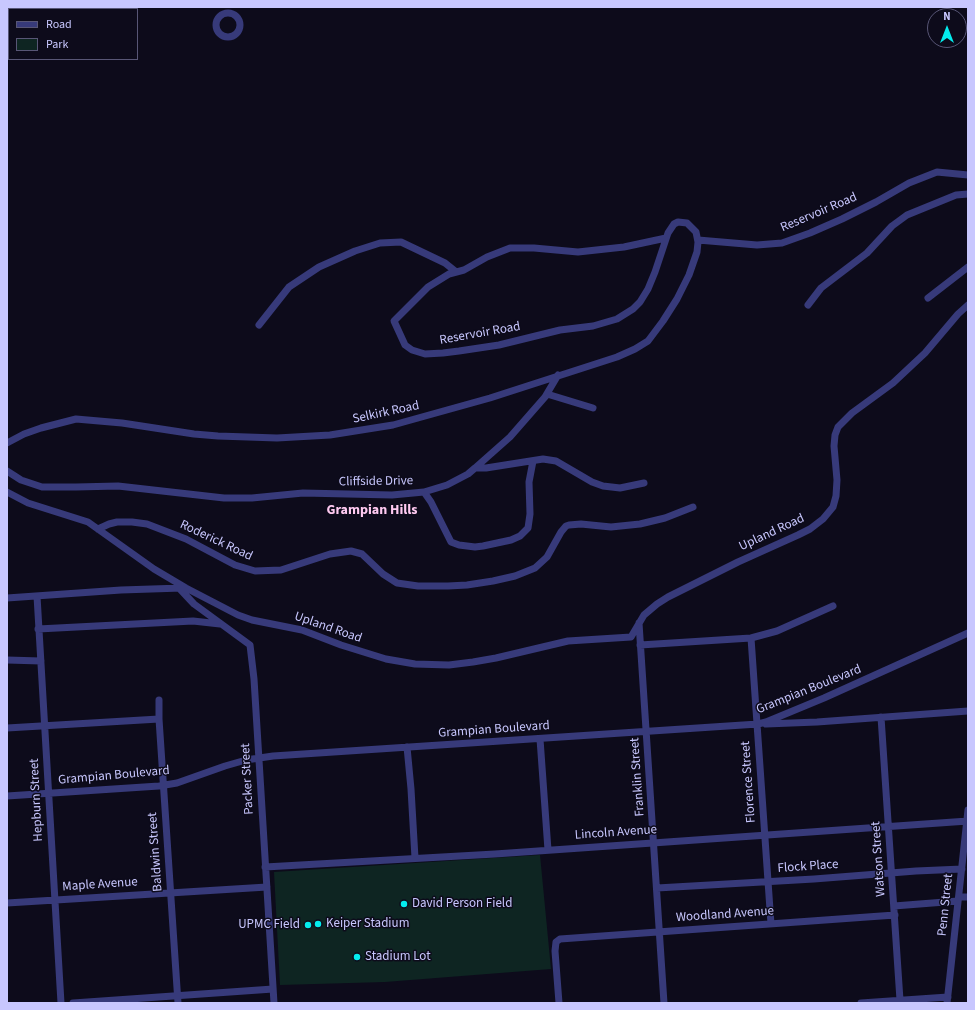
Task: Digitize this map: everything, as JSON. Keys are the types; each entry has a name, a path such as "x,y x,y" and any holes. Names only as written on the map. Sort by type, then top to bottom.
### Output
{"street":[{"name":"Reservoir Road","path":"666,238 624,247 578,252 534,248 510,248 487,257 464,270 455,271 428,287 394,321 404,343 409,348 429,354 499,345 560,330 593,326 617,319 633,309 643,298 655,272 666,238 674,224 683,222 687,223 694,229 698,240 757,245 782,242 810,233 842,219 909,183 937,172 968,175"},
{"path":"808,305 821,288 867,253 892,226 907,215 956,195 968,194"},
{"name":"Selkirk Road","path":"7,443 24,434 41,428 76,419 122,423 194,434 277,438 330,435 373,429 433,415 617,357 635,349 648,340 663,321 677,299 696,258 698,240"},
{"path":"259,325 289,287 319,267 355,251 380,243 401,242 445,263 455,271"},
{"path":"928,298 968,268"},
{"name":"Upland Road","path":"7,492 28,503 79,519 98,528 143,562 182,588 220,606 252,620 302,630 341,645 379,657 422,664 449,665 473,662 568,641 630,637 639,622 650,609 668,597 738,562 810,529 823,519 832,507 836,496 837,480 834,446 838,427 852,413 893,383 925,353 958,314 968,305"},
{"path":"424,492 447,485 468,474 475,468 510,437 547,394 558,375"},
{"path":"547,394 593,408"},
{"path":"475,468 493,468 543,459 556,461 592,482 603,486 620,488 644,483"},
{"name":"Cliffside Drive","path":"7,472 21,480 42,486 118,486 224,498 252,498 303,493 392,495 424,492 431,502 451,542 483,546 511,540 525,532 530,523 529,482 532,460"},
{"name":"Roderick Road","path":"98,528 117,522 147,524 186,540 235,565 255,571 281,570 330,554 350,551 362,554 383,574 397,583 418,586 443,586 486,583 515,576 535,568 547,557 560,532 566,526 581,524 611,527 640,524 665,518 693,507"},
{"path":"7,598 182,588"},
{"name":"Packer Street","path":"182,588 194,604 250,645 254,680 274,1003"},
{"name":"Hepburn Street","path":"37,596 61,1003"},
{"path":"639,622 640,645 751,638 777,631 833,606"},
{"path":"38,629 185,621 205,621 222,624"},
{"name":"Grampian Boulevard","path":"7,796 164,785 193,778 225,766 258,758 758,724 811,704 968,633"},
{"name":"Florence Street","path":"751,638 771,924"},
{"name":"Franklin Street","path":"640,645 664,1003"},
{"path":"7,660 41,661"},
{"name":"Baldwin Street","path":"159,700 159,719 178,999"},
{"path":"758,724 799,723 968,711"},
{"name":"Watson Street","path":"881,717 900,1000"},
{"path":"7,728 159,719"},
{"path":"540,739 548,850"},
{"path":"407,747 415,858"},
{"name":"Penn Street","path":"947,1000 958,899 964,864 968,810"},
{"name":"Lincoln Avenue","path":"265,867 967,822"},
{"name":"Flock Place","path":"657,888 891,873 964,864"},
{"name":"Maple Avenue","path":"7,903 267,887"},
{"path":"894,906 968,897"},
{"name":"Woodland Avenue","path":"559,1003 555,951 557,941 565,938 895,915"},
{"path":"73,1003 178,999 272,989"},
{"path":"861,1003 900,1000 947,1000"}],"green space":[{"path":"540,855 551,969 385,982 280,985 274,872"}],"place":[{"name":"David Person Field","path":"404,904"},
{"name":"Keiper Stadium","path":"318,924"},
{"name":"UPMC Field","path":"308,925"},
{"name":"Stadium Lot","path":"357,957"}],"district":[{"name":"Grampian Hills","path":"372,511"}]}
